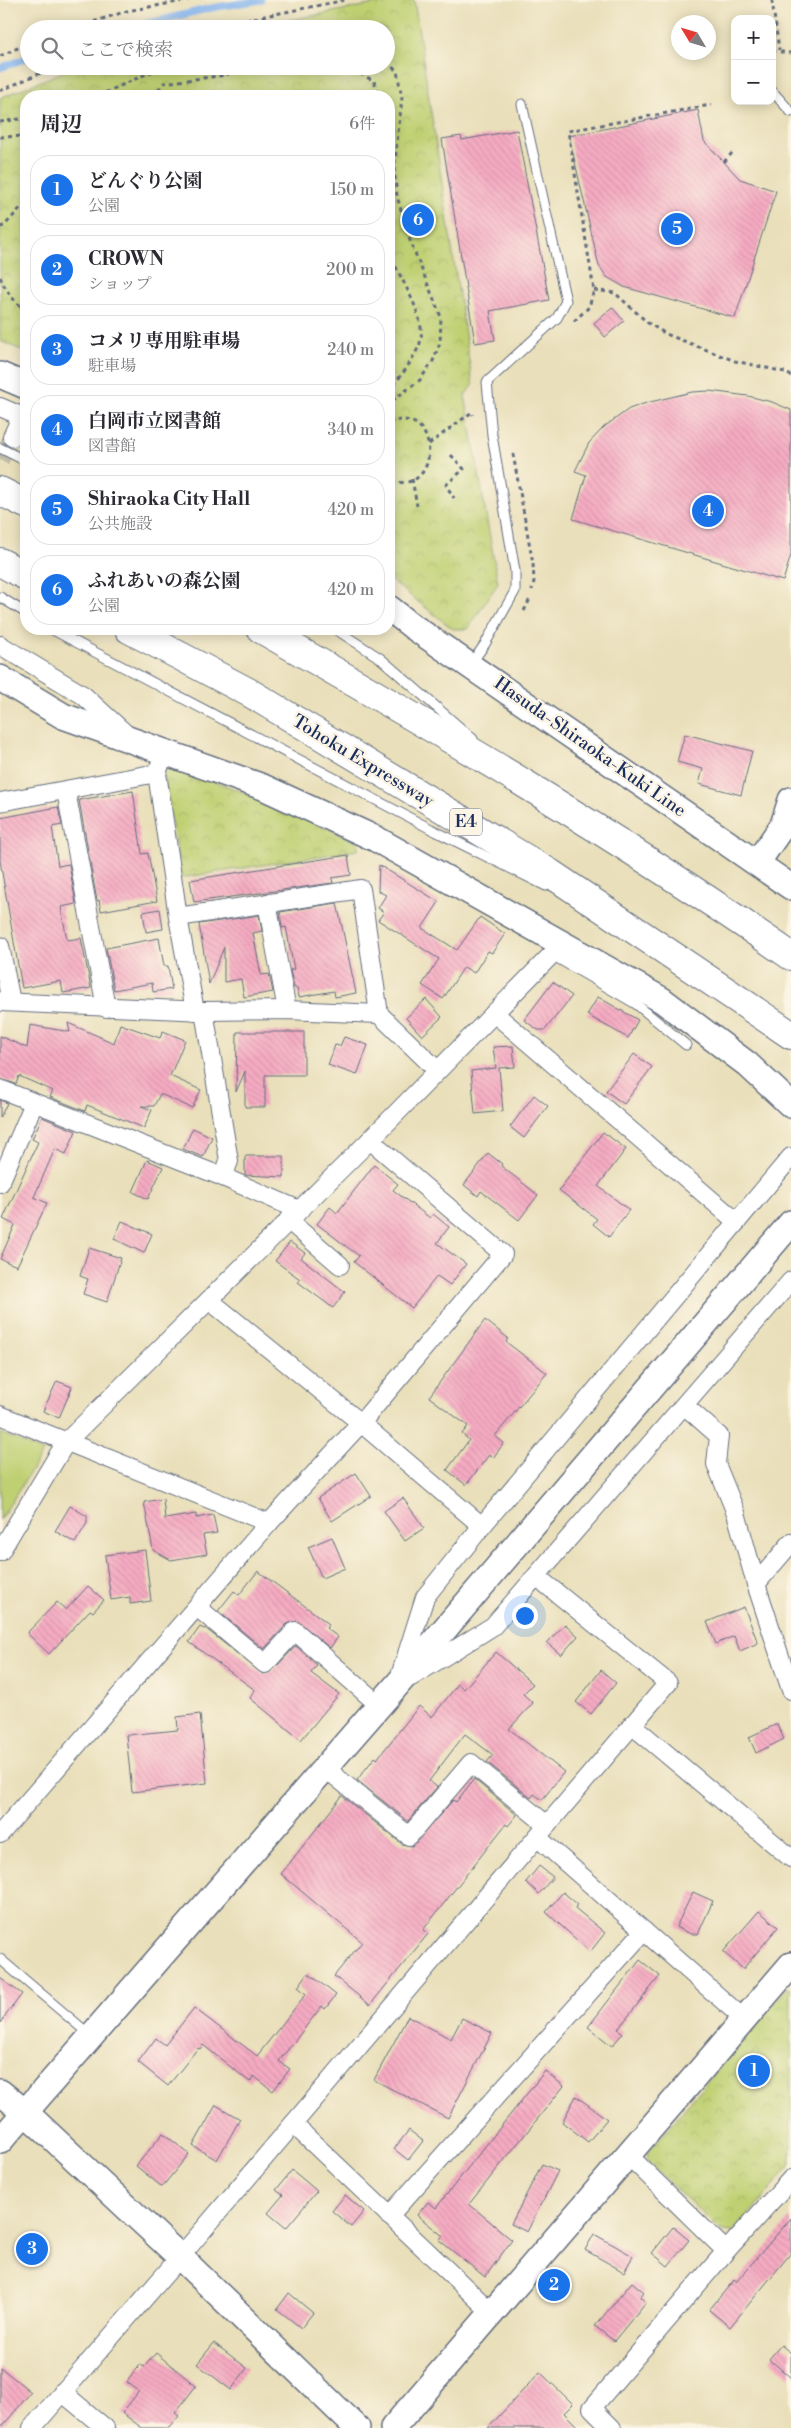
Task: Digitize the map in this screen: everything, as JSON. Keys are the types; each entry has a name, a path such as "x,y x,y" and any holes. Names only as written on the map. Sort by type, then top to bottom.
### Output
{"highway":[{"path":"0,491 20,501"},
{"path":"0,562 20,573"},
{"name":"Tohoku Expressway","path":"140,635 267,703 550,873 791,1035"},
{"path":"271,635 518,778 710,900 791,956"}],"street":[{"path":"0,375 20,383"},
{"path":"0,407 20,414"},
{"path":"6,442 20,422"},
{"name":"Hasuda-Shiraoka-Kuki Line","path":"395,613 791,887"},
{"path":"0,646 83,696 161,762 263,787 376,839 557,949 662,1000 779,1090"},
{"path":"0,678 63,716 131,738"},
{"path":"0,802 66,791 161,762"},
{"path":"161,762 178,917 200,1011 229,1161 223,1177"},
{"path":"66,791 106,1008"},
{"path":"757,863 783,825 791,800"},
{"path":"178,917 361,889 379,1014 437,1070"},
{"path":"267,903 287,1010"},
{"path":"0,946 6,1002 106,1008 200,1011 287,1010 379,1014"},
{"path":"0,1552 66,1442 370,1140 557,949"},
{"path":"494,1012 737,1222"},
{"path":"0,1089 223,1177 293,1215 340,1265"},
{"path":"0,1183 34,1103"},
{"path":"0,1834 269,1523 361,1423 503,1254 370,1140"},
{"path":"398,1685 426,1597 482,1526 791,1157"},
{"path":"0,2141 90,2035 398,1685 791,1223"},
{"path":"398,1685 493,1626 791,1281"},
{"path":"209,1300 361,1423 482,1526"},
{"path":"685,1406 719,1436 716,1464 736,1512 756,1584 791,1690"},
{"path":"0,1415 269,1523"},
{"path":"756,1584 791,1543"},
{"path":"32,2428 180,2257 668,1683 537,1576"},
{"path":"196,1608 265,1664 295,1631 379,1705"},
{"path":"632,1725 791,1858"},
{"path":"325,1768 408,1836 471,1763 644,1932 745,2020"},
{"path":"389,2216 644,1932"},
{"path":"393,2428 790,1967"},
{"path":"0,2092 25,2112 180,2257 357,2428"},
{"path":"293,2124 491,2312"},
{"path":"627,2154 726,2251"},
{"path":"612,2428 592,2408 726,2251 790,2183"},
{"path":"62,2392 104,2428"}],"lane":[{"path":"776,95 791,112"},
{"path":"470,664 485,644 515,591 515,571 492,435 487,382 557,318 566,301 522,104"},
{"path":"6,442 20,455"},
{"path":"0,597 20,609"},
{"path":"63,635 431,829 555,890"},
{"path":"344,635 380,658 518,778"},
{"path":"564,894 634,929"},
{"path":"557,949 636,1004 686,1045"},
{"path":"0,1959 90,2035"}],"path":[{"path":"99,20 127,11 189,0"},
{"path":"245,20 346,0"},
{"path":"772,0 780,50"},
{"path":"0,56 20,47"},
{"path":"776,50 791,53"},
{"path":"395,69 398,71 402,98 395,160"},
{"path":"0,91 36,75"},
{"path":"111,90 144,75"},
{"path":"158,90 164,83 226,75"},
{"path":"363,75 374,81 377,90"},
{"path":"0,122 20,119"},
{"path":"0,137 20,136"},
{"path":"724,162 733,152"},
{"path":"395,178 397,196 408,238 441,317 440,343 433,361 420,380 395,399"},
{"path":"0,227 4,226 20,209"},
{"path":"395,267 410,295 420,322 421,342 409,365 395,381"},
{"path":"0,277 5,288 20,306"},
{"path":"594,290 615,293 648,323 666,334 735,361 785,372 791,376"},
{"path":"429,444 472,412 474,420"},
{"path":"395,422 402,420 411,422 426,435 430,455 427,465 421,473 412,479 402,482 395,481"},
{"path":"451,455 464,469 446,485 454,498"},
{"path":"412,479 417,506"}],"green space":[{"path":"396,0 414,0 473,386 465,395 498,583 468,629 453,629 395,584 395,90 20,90 20,349 0,341 0,98 55,75 395,75 395,20 290,20"},
{"path":"169,764 264,800 358,842 358,850 181,878 163,771"},
{"path":"0,1433 43,1452 0,1520"},
{"path":"787,1988 791,1989 791,2165 734,2232 722,2231 647,2162 648,2152"}],"building":[{"path":"698,110 704,141 740,179 776,191 735,318 624,287 607,277 599,266 569,136"},
{"path":"517,130 549,300 490,311 495,340 475,343 442,139 461,136 462,140"},
{"path":"612,307 624,321 605,337 594,323"},
{"path":"709,391 748,396 772,402 791,410 791,555 783,581 573,519 586,475 575,471 589,443 604,427 629,409 646,403 692,392"},
{"path":"685,734 752,751 741,795 699,784 703,769 677,762"},
{"path":"133,791 142,854 148,853 157,901 101,911 99,900 97,901 79,800"},
{"path":"58,807 62,825 52,827 58,866 69,864 76,904 61,907 67,940 81,938 91,988 63,993 61,981 22,988 0,861 0,818"},
{"path":"348,855 351,875 332,878 333,883 194,902 190,880"},
{"path":"379,865 439,902 422,928 457,950 480,917 505,934 492,953 488,951 474,973 464,967 443,999 422,985 439,959 378,920 384,912 378,908 386,895 378,891"},
{"path":"337,903 356,993 335,997 334,991 299,997 297,988 294,988 290,970 294,969 286,927 282,928 280,912"},
{"path":"160,909 163,929 146,932 143,912"},
{"path":"259,915 262,931 253,933 261,975 269,974 273,992 244,997 241,979 224,982 224,947 209,984 199,924"},
{"path":"159,938 164,966 168,966 172,989 153,992 152,983 114,990 106,948"},
{"path":"553,982 572,996 545,1030 538,1030 524,1020"},
{"path":"598,997 638,1020 628,1038 587,1015"},
{"path":"426,999 442,1017 422,1036 406,1018"},
{"path":"68,1023 114,1043 120,1024 160,1038 163,1031 185,1040 170,1076 201,1090 192,1108 160,1094 154,1106 141,1106 152,1110 144,1128 87,1105 85,1111 50,1097 53,1091 19,1076 16,1084 0,1079 0,1036 27,1048 30,1025 70,1032"},
{"path":"237,1032 304,1032 304,1075 265,1075 265,1107 245,1107 245,1071 236,1092"},
{"path":"344,1037 368,1045 357,1075 328,1065 335,1045 340,1046"},
{"path":"513,1046 515,1067 499,1068 503,1111 475,1114 471,1071 496,1068 493,1047"},
{"path":"634,1054 652,1067 624,1104 606,1091"},
{"path":"534,1095 548,1106 524,1138 510,1127"},
{"path":"0,1100 7,1103 0,1118"},
{"path":"42,1117 76,1131 66,1154 55,1149 34,1197 47,1203 17,1266 0,1259 15,1225 3,1219 38,1142 32,1139"},
{"path":"193,1128 212,1137 203,1157 183,1149"},
{"path":"603,1132 626,1149 598,1186 629,1210 609,1237 593,1224 597,1219 559,1190"},
{"path":"488,1153 502,1164 501,1166 538,1195 519,1220 481,1191 478,1196 464,1185"},
{"path":"245,1156 284,1156 284,1177 245,1175"},
{"path":"147,1160 163,1167 148,1199 133,1192"},
{"path":"374,1165 398,1184 393,1190 430,1218 433,1214 449,1227 437,1243 466,1264 450,1285 437,1276 412,1308 354,1262 359,1256 317,1224 330,1207 337,1213"},
{"path":"122,1221 152,1234 144,1253 114,1239"},
{"path":"290,1242 305,1253 301,1258 345,1292 333,1308 298,1282 300,1279 275,1261"},
{"path":"89,1248 121,1258 107,1302 83,1294 88,1279 80,1276"},
{"path":"485,1320 508,1338 506,1342 547,1373 495,1436 504,1443 493,1458 489,1455 466,1485 447,1470 469,1440 462,1434 468,1426 429,1397"},
{"path":"57,1381 72,1387 59,1418 43,1411"},
{"path":"356,1473 371,1496 332,1521 318,1498"},
{"path":"403,1498 424,1528 405,1541 384,1511"},
{"path":"163,1499 165,1519 196,1514 196,1518 213,1515 217,1533 203,1535 207,1554 171,1560 153,1550 144,1502"},
{"path":"70,1506 87,1516 87,1523 75,1543 55,1531"},
{"path":"332,1537 345,1568 322,1578 308,1547"},
{"path":"145,1550 151,1601 130,1604 130,1597 111,1600 105,1555"},
{"path":"258,1571 329,1624 326,1628 338,1637 330,1648 297,1621 287,1624 264,1649 218,1611 234,1591 239,1595"},
{"path":"88,1586 104,1600 93,1612 90,1610 49,1654 27,1633 57,1602 66,1610"},
{"path":"744,1607 758,1643 740,1651 734,1636 716,1644 707,1622"},
{"path":"565,1624 578,1636 561,1655 547,1643"},
{"path":"200,1627 205,1628 263,1674 272,1671 296,1646 317,1665 311,1673 339,1694 301,1740 250,1698 255,1690 189,1642"},
{"path":"496,1652 533,1684 523,1694 533,1703 509,1729 564,1772 542,1800 534,1794 531,1798 487,1762 493,1755 465,1734 429,1781 437,1787 408,1821 357,1780 375,1757 377,1759 419,1706 432,1717 458,1684 464,1689"},
{"path":"601,1670 616,1683 591,1714 576,1702"},
{"path":"200,1714 207,1783 132,1792 126,1735 178,1730 177,1717"},
{"path":"777,1724 784,1739 756,1753 749,1737"},
{"path":"474,1779 517,1815 508,1826 506,1824 423,1930 428,1934 370,2005 334,1976 362,1942 281,1874 342,1796 402,1844 412,1846 453,1800 456,1802"},
{"path":"539,1866 553,1877 539,1894 526,1882"},
{"path":"563,1892 577,1904 575,1908 605,1933 590,1952 546,1912"},
{"path":"693,1892 713,1901 698,1934 691,1934 676,1927"},
{"path":"759,1911 778,1927 743,1969 723,1952"},
{"path":"640,1960 660,1976 618,2029 623,2033 612,2046 588,2027"},
{"path":"308,1973 336,1995 325,2009 322,2006 279,2061 290,2069 273,2091 254,2076 250,2082 203,2045 200,2049 198,2048 168,2086 138,2062 156,2038 165,2045 194,2008 257,2056 306,1994 298,1987"},
{"path":"0,1978 22,1994 0,2023"},
{"path":"408,2016 451,2039 462,2018 492,2033 448,2118 374,2080"},
{"path":"545,2071 564,2086 469,2204 512,2240 485,2277 439,2240 443,2236 417,2215 428,2202 436,2208"},
{"path":"576,2096 607,2119 588,2142 562,2122"},
{"path":"216,2105 240,2119 217,2160 193,2146"},
{"path":"409,2130 423,2141 408,2160 394,2149"},
{"path":"163,2133 189,2154 162,2187 136,2166"},
{"path":"542,2164 558,2171 527,2232 511,2224"},
{"path":"292,2170 317,2191 286,2228 268,2213 283,2195 276,2190"},
{"path":"345,2195 364,2211 351,2227 332,2211"},
{"path":"791,2218 791,2253 730,2327 709,2310 734,2280 736,2282"},
{"path":"673,2227 689,2240 668,2266 652,2253"},
{"path":"594,2234 633,2256 624,2272 585,2250"},
{"path":"632,2282 644,2292 640,2297 646,2302 614,2341 595,2326"},
{"path":"289,2293 313,2313 301,2328 277,2309"},
{"path":"214,2343 247,2368 231,2390 197,2364"},
{"path":"781,2345 791,2353 791,2378 769,2359"},
{"path":"156,2353 196,2386 175,2413 179,2416 169,2428 142,2428 122,2413 139,2391 127,2382 140,2364 144,2367"},
{"path":"0,2367 31,2392 1,2428 0,2428"},
{"path":"540,2372 573,2404 564,2413 579,2428 488,2428"}],"waterway":[{"path":"162,20 211,8 261,0"},
{"path":"0,68 20,60"}],"tunnel":[{"path":"0,460 12,437"}],"place":[{"name":"ふれあいの森公園","path":"418,220"},
{"name":"Shiraoka City Hall","path":"677,229"},
{"name":"白岡市立図書館","path":"708,511"},
{"name":"どんぐり公園","path":"754,2071"},
{"name":"コメリ専用駐車場","path":"32,2249"},
{"name":"CROWN","path":"554,2285"}]}
